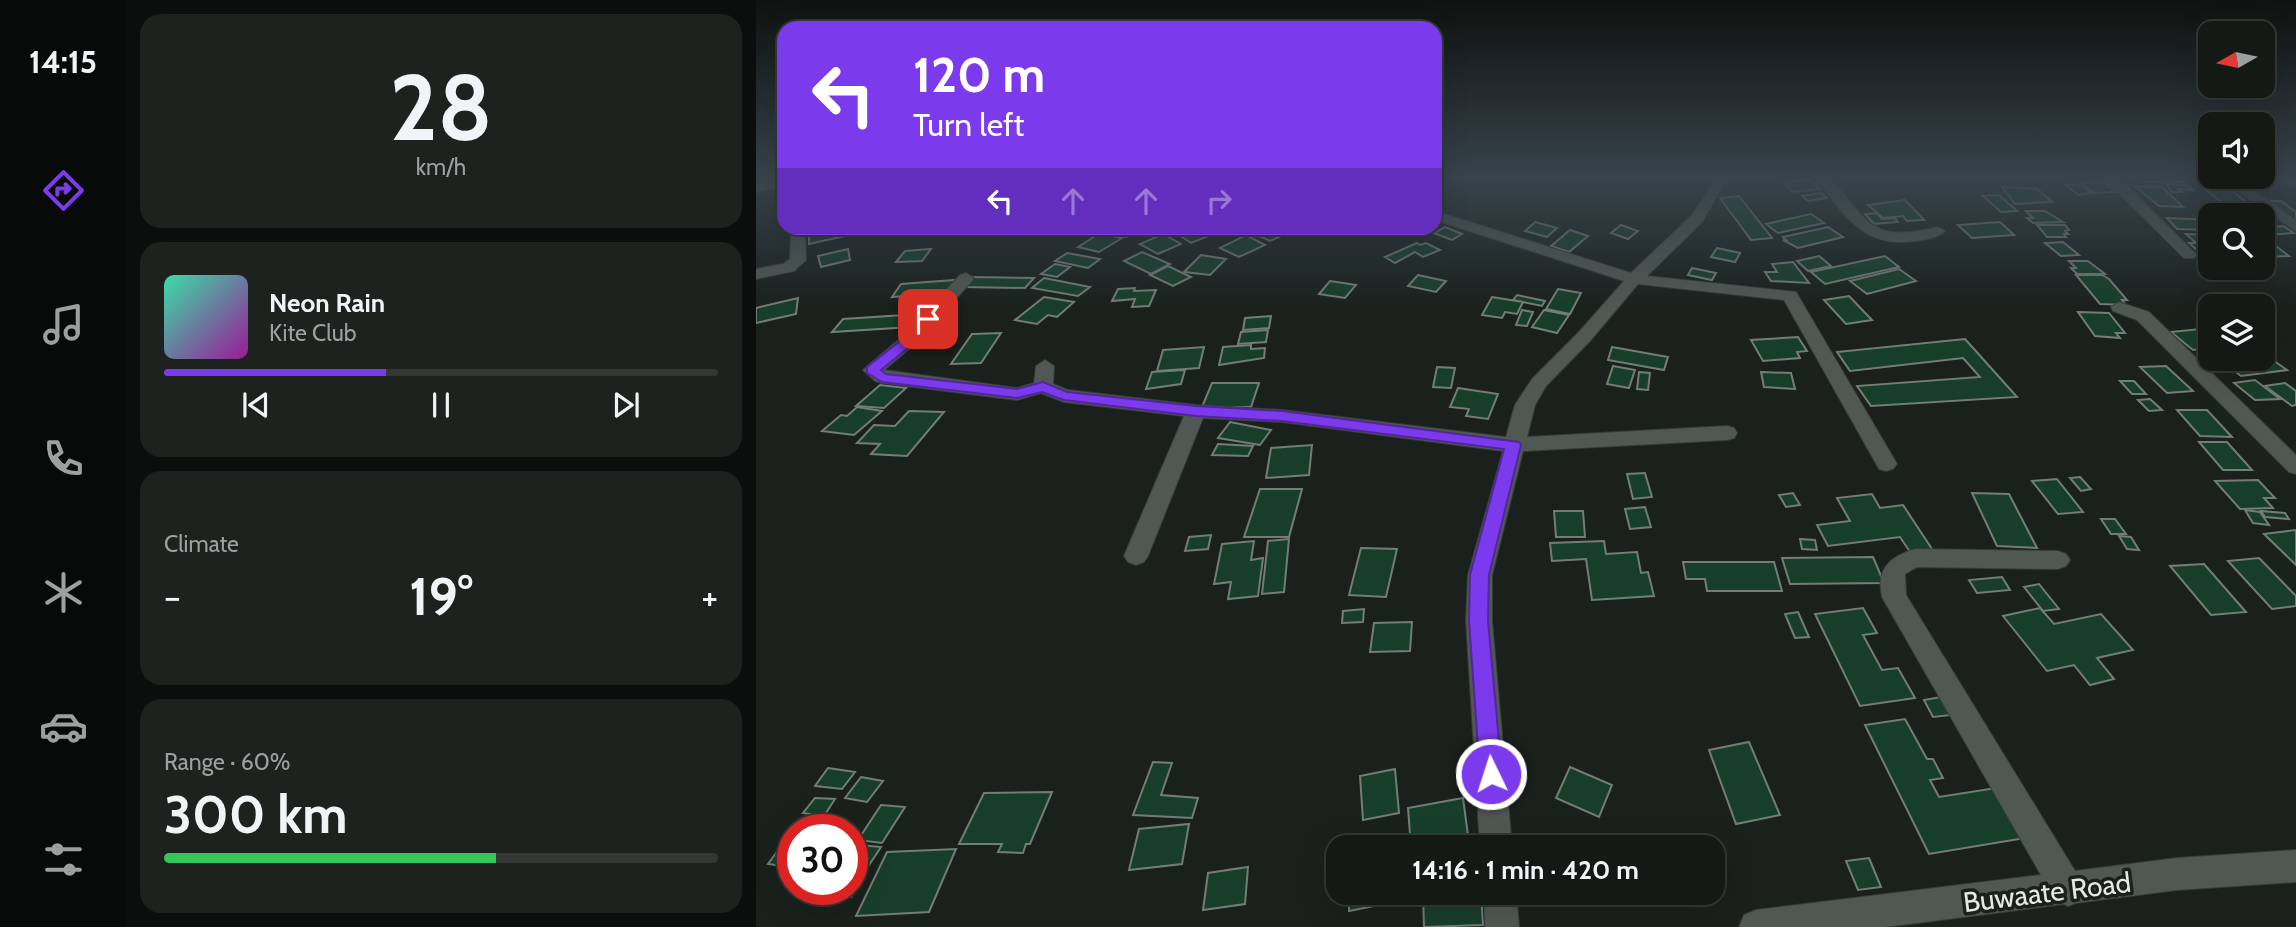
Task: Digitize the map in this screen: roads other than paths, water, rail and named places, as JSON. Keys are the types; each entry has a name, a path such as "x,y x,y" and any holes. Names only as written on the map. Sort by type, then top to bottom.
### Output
{"street":[{"path":"1448,219 1634,279 1790,296 1886,464"},
{"path":"1495,835 1479,621 1479,575 1525,405 1539,383 1584,337 1634,279 1697,219"},
{"path":"1860,219 1869,230 1882,236 1905,238 1938,231"},
{"path":"2153,219 2189,255"},
{"path":"756,274 786,268 798,261 802,253 799,235"},
{"path":"965,278 909,340 872,370 882,377 1017,394 1043,387 1064,396 1196,411 1282,416 1513,445 1727,433"},
{"path":"2119,307 2143,316 2296,467"},
{"path":"1043,387 1045,366"},
{"path":"1136,556 1196,411"},
{"path":"2059,561 1915,558 1899,564 1892,573 1891,585 1894,597 2068,890"},
{"name":"Buwaate Road","path":"1776,926 2177,874 2296,866"},
{"path":"1501,905 1502,927"}]}
